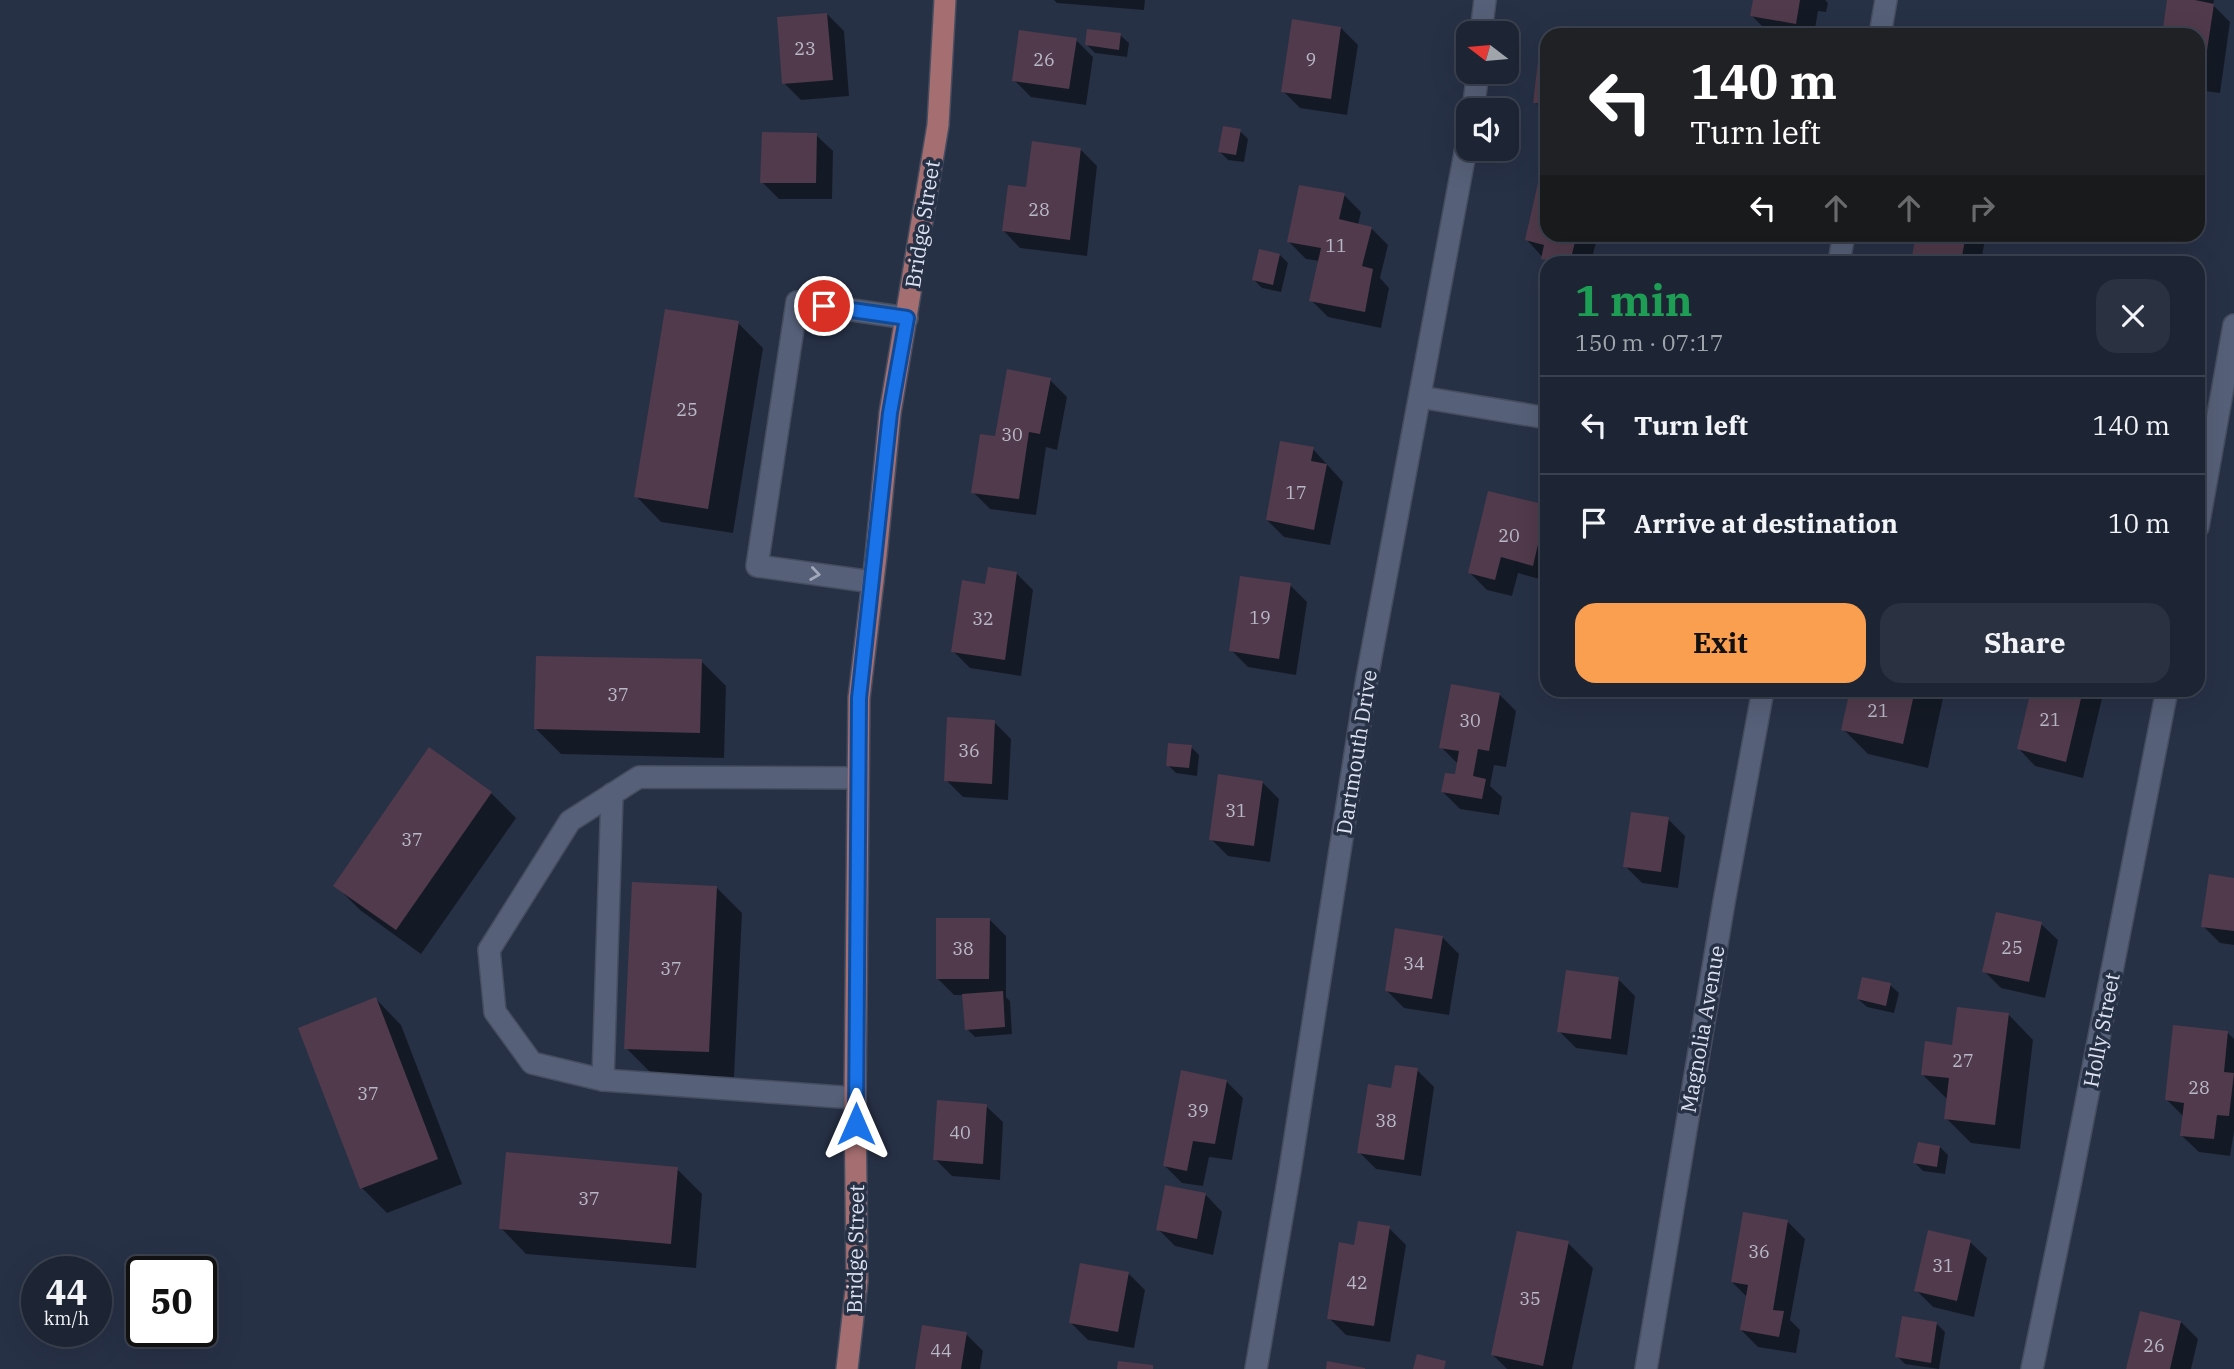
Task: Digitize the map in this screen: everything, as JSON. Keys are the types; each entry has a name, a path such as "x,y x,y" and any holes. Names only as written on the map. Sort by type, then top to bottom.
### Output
{"main road":[{"name":"Bridge Street","path":"847,1369 857,1281 855,1098 859,698 890,413 938,125 945,0"}],"street":[{"path":"1482,21 1485,0"},
{"path":"1881,28 1886,0"},
{"name":"Dartmouth Drive","path":"1256,1369 1367,678 1464,161"},
{"path":"873,582 757,566 797,302 907,318"},
{"path":"2205,488 2234,326"},
{"path":"1420,397 1540,417"},
{"name":"Magnolia Avenue","path":"1646,1369 1721,916 1762,697"},
{"name":"Holly Street","path":"2032,1369 2166,697"},
{"path":"855,1098 603,1080 532,1063 495,1012 489,950 570,821 639,777 858,778"},
{"path":"603,1080 612,794"}],"building":[{"path":"1753,0 1800,0 1796,24 1750,16"},
{"path":"2167,0 2195,0 2214,4 2205,64 2205,28 2163,28"},
{"path":"827,13 833,80 782,84 777,17"},
{"path":"1292,19 1341,27 1331,99 1281,92"},
{"path":"1087,29 1121,33 1119,50 1085,45"},
{"path":"1019,30 1077,38 1069,89 1012,81"},
{"path":"1539,53 1540,53 1540,104 1533,103"},
{"path":"1223,126 1241,129 1236,155 1218,152"},
{"path":"762,132 817,133 816,183 760,183"},
{"path":"1032,141 1081,148 1070,240 1002,231 1008,185 1026,187"},
{"path":"1540,183 1540,242 1575,242 1572,256 1542,256 1544,245 1525,240"},
{"path":"1299,185 1345,193 1339,219 1372,227 1362,266 1373,269 1365,312 1309,301 1321,248 1287,242"},
{"path":"1915,242 1965,242 1962,256 1912,256"},
{"path":"1259,249 1280,254 1273,285 1252,280"},
{"path":"665,309 739,321 708,509 634,497"},
{"path":"1007,369 1051,378 1040,434 1029,432 1019,499 971,493 980,434 995,436"},
{"path":"1280,441 1314,447 1311,461 1327,464 1314,530 1266,520"},
{"path":"1488,491 1540,503 1540,536 1533,566 1501,557 1495,580 1468,573"},
{"path":"988,567 1017,572 1005,660 951,652 962,580 985,584"},
{"path":"1240,576 1291,583 1279,659 1229,651"},
{"path":"536,656 702,659 700,733 534,729"},
{"path":"1451,684 1500,693 1489,751 1478,749 1473,776 1486,779 1482,799 1441,792 1445,773 1455,774 1459,751 1439,748"},
{"path":"1848,697 1913,697 1903,744 1841,730"},
{"path":"2029,697 2081,697 2066,762 2017,749"},
{"path":"947,717 995,720 992,784 944,781"},
{"path":"1168,743 1192,745 1189,768 1166,766"},
{"path":"429,747 492,792 396,930 333,886"},
{"path":"1218,774 1263,781 1254,846 1209,840"},
{"path":"1631,812 1669,817 1661,872 1623,867"},
{"path":"2209,874 2234,878 2234,931 2201,927"},
{"path":"632,882 717,886 709,1052 624,1049"},
{"path":"1996,912 2042,922 2029,982 1982,972"},
{"path":"936,918 990,918 989,979 936,979"},
{"path":"1395,928 1443,936 1432,999 1385,991"},
{"path":"1566,970 1619,977 1611,1039 1557,1032"},
{"path":"1862,977 1891,983 1886,1006 1857,999"},
{"path":"1003,991 1005,1027 965,1030 962,994"},
{"path":"376,997 438,1159 360,1189 298,1028"},
{"path":"1957,1007 2009,1013 1995,1125 1944,1119 1949,1078 1921,1075 1925,1041 1952,1045"},
{"path":"2173,1025 2228,1031 2224,1072 2234,1073 2229,1116 2217,1115 2214,1139 2180,1136 2184,1103 2165,1100"},
{"path":"1395,1065 1418,1068 1404,1160 1357,1153 1368,1084 1391,1088"},
{"path":"1181,1070 1227,1080 1215,1144 1193,1141 1187,1171 1163,1166"},
{"path":"937,1100 987,1104 983,1164 933,1160"},
{"path":"1918,1142 1940,1146 1937,1167 1913,1163"},
{"path":"506,1152 678,1167 671,1244 499,1229"},
{"path":"1165,1185 1206,1193 1197,1239 1156,1230"},
{"path":"1743,1212 1788,1220 1773,1310 1784,1311 1779,1337 1740,1330 1748,1285 1731,1282"},
{"path":"1358,1221 1390,1226 1374,1326 1327,1319 1339,1242 1354,1245"},
{"path":"1928,1230 1971,1240 1957,1301 1914,1291"},
{"path":"1517,1231 1569,1241 1543,1366 1491,1355"},
{"path":"1080,1263 1129,1272 1118,1332 1069,1323"},
{"path":"2140,1311 2181,1321 2170,1369 2126,1369"},
{"path":"1902,1316 1937,1322 1931,1363 1895,1357"},
{"path":"922,1325 967,1332 961,1369 915,1369"},
{"path":"1417,1354 1446,1361 1444,1369 1413,1369"},
{"path":"1118,1361 1153,1365 1153,1369 1117,1369"},
{"path":"1327,1361 1365,1368 1365,1369 1326,1369"}],"route":[{"path":"824,306 907,318 890,413 859,698 856,1124"}]}
